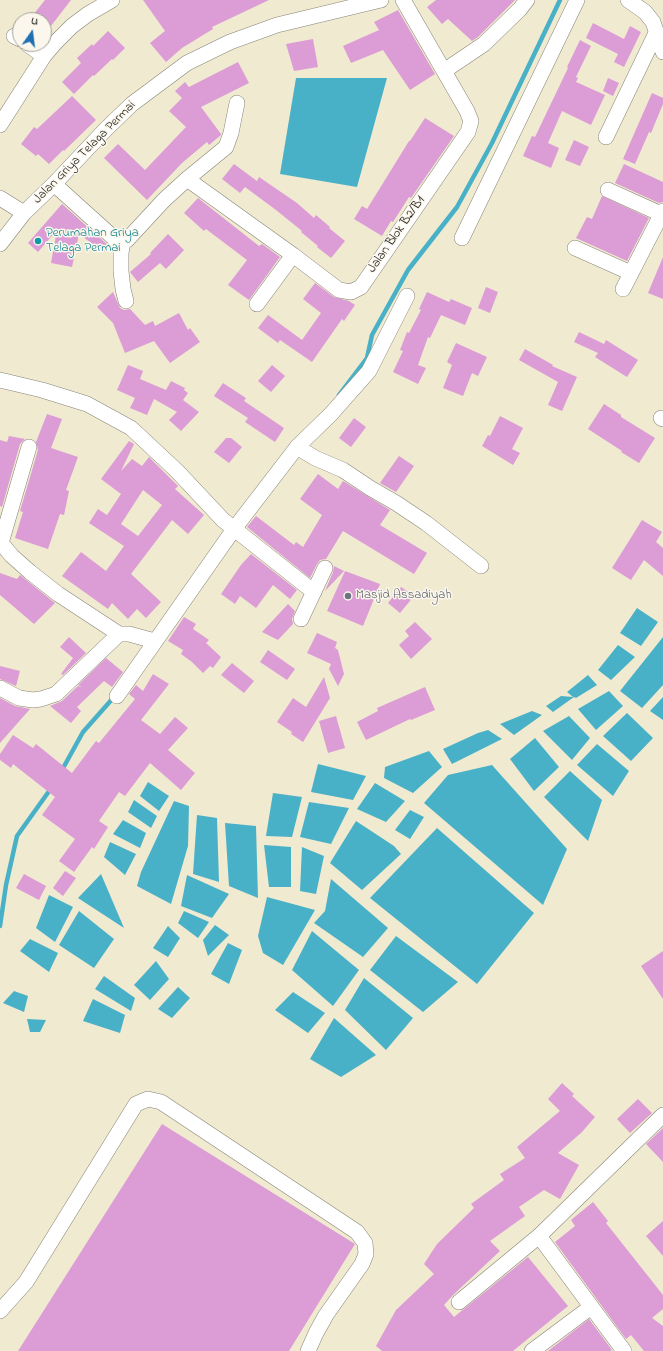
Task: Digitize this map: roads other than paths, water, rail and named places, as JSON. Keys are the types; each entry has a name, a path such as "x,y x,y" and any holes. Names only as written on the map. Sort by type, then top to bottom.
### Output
{"street":[{"path":"0,125 44,56 72,26 88,14 112,0"},
{"name":"Jalan Griya Telaga Permai","path":"0,244 24,214 106,129 132,104 187,64 230,42 277,25 381,0"},
{"name":"Jalan Blok B2/B1","path":"187,179 339,290 351,292 361,287 468,132 470,121 467,111 403,0"},
{"path":"444,71 484,44 527,0"},
{"path":"462,238 576,0"},
{"path":"628,0 645,12 653,22 663,52"},
{"path":"606,137 656,33"},
{"path":"38,52 44,56"},
{"path":"54,184 116,240 123,242 127,240 164,200 226,147 231,134 237,103"},
{"path":"608,190 662,212 623,289"},
{"path":"0,198 24,214"},
{"path":"123,242 121,253 121,271 126,301"},
{"path":"575,248 631,273"},
{"path":"257,304 293,255"},
{"path":"117,696 230,525 297,447 331,414 369,371 407,296"},
{"path":"0,380 42,390 88,404 131,428 177,471 230,525 314,592"},
{"path":"29,447 4,516 0,542 12,556 41,581 78,608 124,634 153,640"},
{"path":"297,447 315,458 343,470 396,503 426,523 481,566"},
{"path":"301,619 325,568"},
{"path":"0,688 19,698 33,700 56,694 124,634"},
{"path":"0,1311 26,1282 136,1104 148,1100 160,1102 344,1223 357,1232 365,1243 366,1254 362,1264 326,1315 308,1351"},
{"path":"458,1302 540,1236 663,1115"},
{"path":"540,1236 624,1351"},
{"path":"532,1351 592,1307"}],"water":[{"path":"296,78 387,78 357,187 280,174"},
{"path":"637,608 658,622 641,646 620,633"},
{"path":"663,637 663,685 642,708 620,691"},
{"path":"618,645 635,657 611,680 598,670"},
{"path":"588,675 597,685 576,698 574,697 553,712 546,706 561,696 573,697 567,692"},
{"path":"609,691 623,706 596,730 578,709"},
{"path":"663,697 663,720 650,711"},
{"path":"532,711 542,715 514,735 500,724"},
{"path":"627,713 653,738 631,761 603,736"},
{"path":"569,716 590,738 572,760 543,731"},
{"path":"488,730 502,739 452,764 443,749"},
{"path":"535,738 559,767 534,791 510,759"},
{"path":"597,744 629,771 613,796 577,765"},
{"path":"429,751 442,767 413,793 384,778 385,767"},
{"path":"318,764 366,776 353,800 311,792"},
{"path":"492,765 567,849 543,905 424,803 448,775"},
{"path":"570,771 602,800 588,841 544,797"},
{"path":"148,782 169,796 159,811 140,796"},
{"path":"375,783 405,801 386,822 357,809"},
{"path":"273,793 302,797 292,837 266,836"},
{"path":"134,800 157,816 151,828 128,812"},
{"path":"174,801 189,806 188,846 171,904 137,886 141,872"},
{"path":"309,802 349,808 331,844 300,837"},
{"path":"410,810 424,817 410,839 395,830"},
{"path":"197,815 217,818 219,882 193,874"},
{"path":"123,820 146,833 140,848 113,834"},
{"path":"356,821 394,846 401,854 362,890 330,863"},
{"path":"225,823 256,826 258,898 229,886"},
{"path":"437,828 534,913 477,984 370,898"},
{"path":"110,842 136,854 125,875 104,857"},
{"path":"264,845 291,847 291,887 269,887"},
{"path":"302,847 324,856 316,894 300,891"},
{"path":"101,874 124,928 78,898"},
{"path":"187,875 229,894 212,918 181,906"},
{"path":"331,879 388,928 363,957 314,923 325,911"},
{"path":"49,895 73,907 55,942 36,928"},
{"path":"267,897 315,910 283,965 263,953 258,936"},
{"path":"79,911 114,939 94,968 59,945"},
{"path":"184,911 209,922 198,938 178,923"},
{"path":"215,925 229,935 208,956 203,940"},
{"path":"168,926 180,938 168,957 153,948"},
{"path":"312,931 359,970 333,1006 292,970"},
{"path":"396,936 458,982 423,1012 370,970"},
{"path":"30,939 58,953 49,972 20,951"},
{"path":"228,943 242,950 229,984 211,974"},
{"path":"156,961 169,979 150,1000 134,985"},
{"path":"104,976 135,998 131,1011 95,989"},
{"path":"364,978 413,1018 386,1050 345,1010"},
{"path":"178,987 190,998 172,1018 158,1009"},
{"path":"14,991 28,996 24,1012 3,1003"},
{"path":"293,992 325,1013 308,1033 275,1010"},
{"path":"93,999 125,1015 120,1033 83,1021"},
{"path":"334,1018 376,1055 341,1077 310,1059"},
{"path":"27,1019 46,1020 40,1032 30,1032"}],"waterway":[{"path":"339,395 367,358 372,335 408,270 457,207 492,143 560,0"},
{"path":"62,770 83,732 114,697"},
{"path":"0,926 6,885 17,836 52,787"}],"place":[{"name":"Perumahan Griya Telaga Permai","path":"38,241"},
{"name":"Masjid Assadiyah","path":"348,596"}]}
